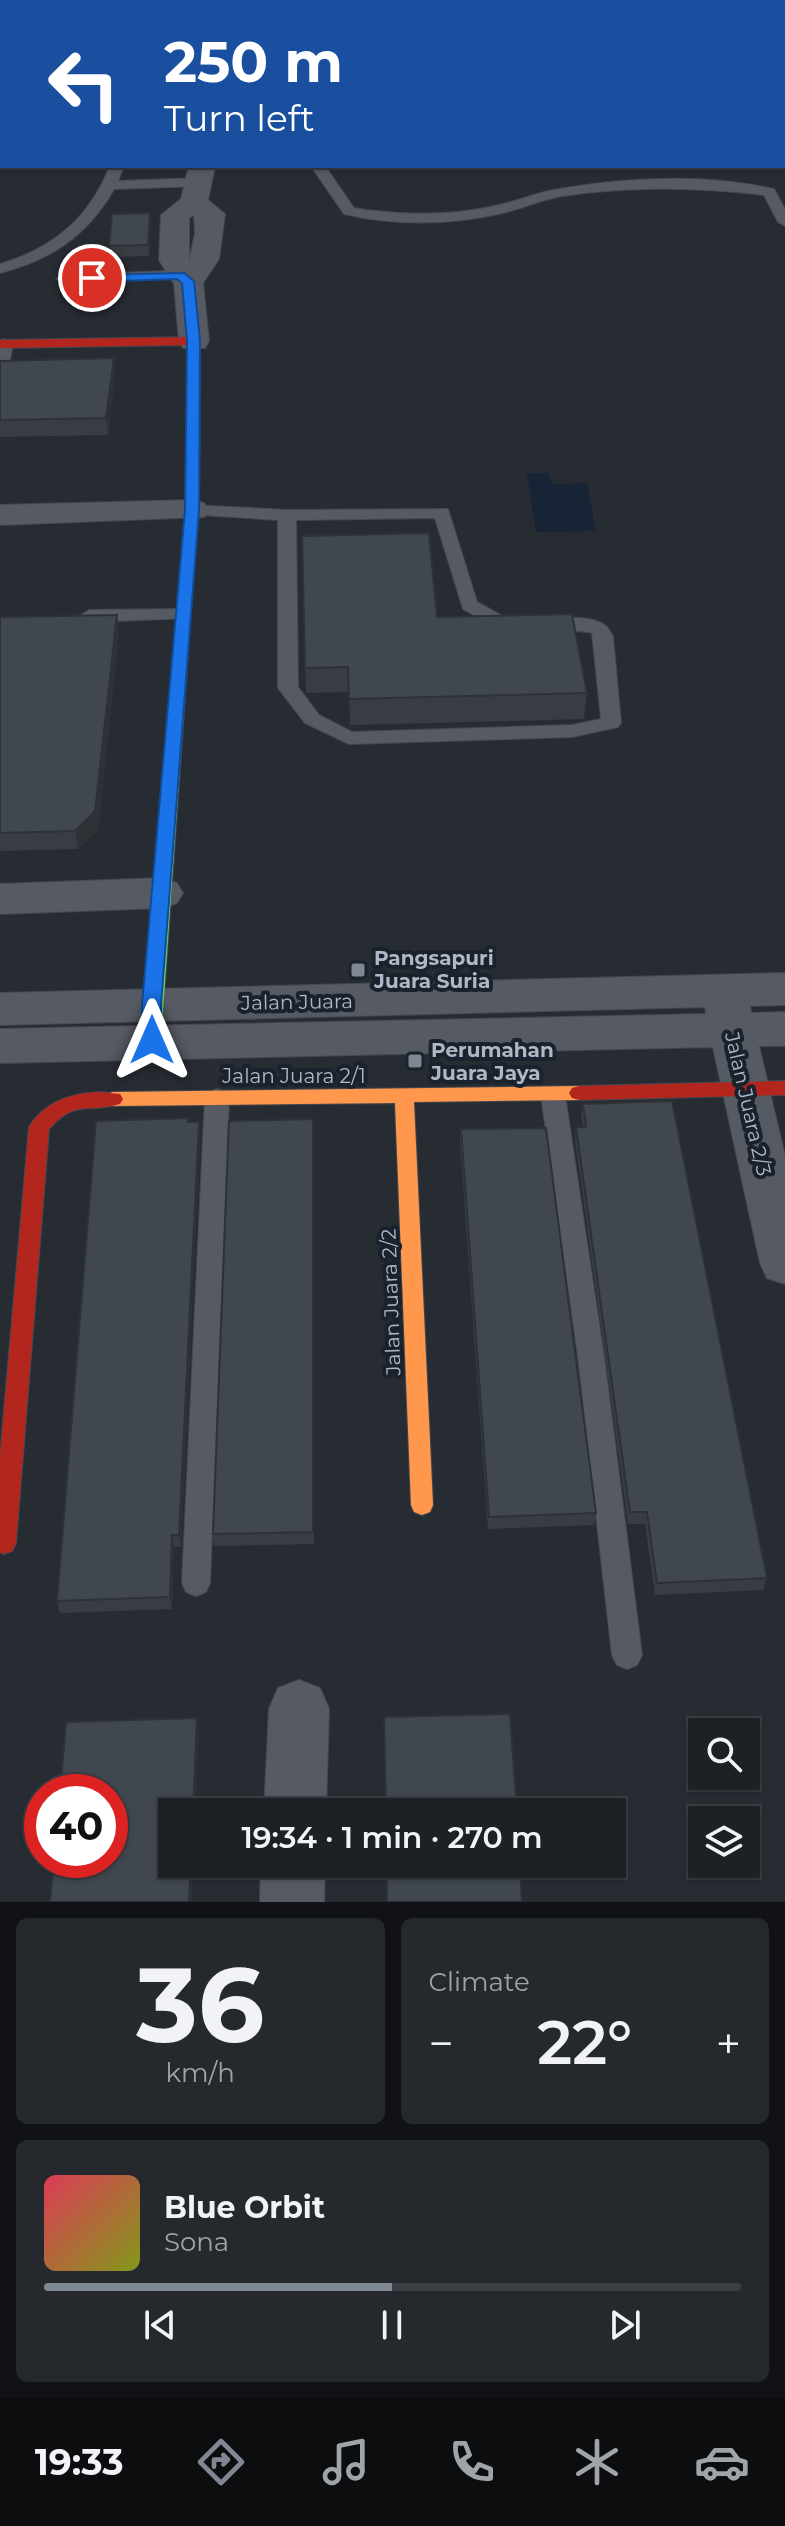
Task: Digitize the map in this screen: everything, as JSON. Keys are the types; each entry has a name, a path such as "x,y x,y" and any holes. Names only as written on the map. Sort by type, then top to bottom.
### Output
{"street":[{"path":"152,1023 192,510 194,341 188,277 206,259 211,214 199,183"},
{"path":"3,344 194,341"},
{"path":"0,515 192,510"},
{"path":"0,899 162,893"},
{"name":"Jalan Juara","path":"728,1011 785,989"},
{"name":"Jalan Juara","path":"0,1009 152,1023 728,1011 785,1029"},
{"name":"Jalan Juara 2/3","path":"728,1011 764,1089 785,1263"},
{"name":"Jalan Juara","path":"0,1046 152,1023"},
{"name":"Jalan Juara 2/1","path":"4,1543 39,1127 56,1107 89,1099 404,1098 764,1089"},
{"name":"Jalan Juara 2/2","path":"404,1098 422,1505"},
{"path":"296,1798 299,1709"},
{"path":"292,1902 293,1878"}],"lane":[{"path":"0,269 30,259 68,238 99,210 116,168"},
{"path":"319,168 349,211 375,217 499,210 537,197 601,189 736,186 769,192 785,222"},
{"path":"111,185 199,183"},
{"path":"63,279 188,277"},
{"path":"0,370 3,344"},
{"path":"192,510 287,515 442,513 469,605 502,623 585,624 599,629 604,637 611,723 572,731 349,738 312,719 288,688 287,515"},
{"path":"77,617 184,614"},
{"path":"553,1095 591,1357 627,1655"},
{"path":"196,1583 217,1098"}],"water":[{"path":"527,473 549,473 552,484 587,483 596,531 536,532"}],"building":[{"path":"150,213 148,245 109,246 112,214"},
{"path":"114,358 106,418 0,420 0,361"},
{"path":"429,533 437,617 572,614 587,693 349,699 348,667 305,668 302,536"},
{"path":"117,615 95,811 75,831 0,833 0,617"},
{"path":"672,1101 767,1578 657,1583 647,1512 630,1512 576,1127 586,1127 583,1104"},
{"path":"188,1118 188,1122 199,1122 179,1535 172,1535 170,1597 57,1601 96,1121"},
{"path":"313,1119 313,1532 213,1534 229,1121"},
{"path":"546,1128 596,1513 489,1517 461,1129"},
{"path":"510,1714 516,1798 386,1798 384,1717"},
{"path":"197,1718 194,1798 158,1798 158,1878 190,1878 189,1902 50,1902 52,1878 128,1878 128,1774 62,1774 66,1722"},
{"path":"387,1878 521,1878 522,1902 387,1902"}],"traffic: fast":[{"path":"152,1040 186,581"}],"traffic: slow":[{"path":"113,1099 579,1093"},
{"path":"404,1098 422,1505"}],"traffic: jam":[{"path":"0,344 194,341 192,510 186,581"},
{"path":"579,1093 785,1088"},
{"path":"4,1543 39,1127 56,1111 72,1102 113,1099"}],"place":[{"name":"Pangsapuri Juara Suria","path":"358,970"},
{"name":"Perumahan Juara Jaya","path":"415,1061"}],"route":[{"path":"92,278 180,275 188,281 194,341 192,510 152,1005 152,1040"}]}
